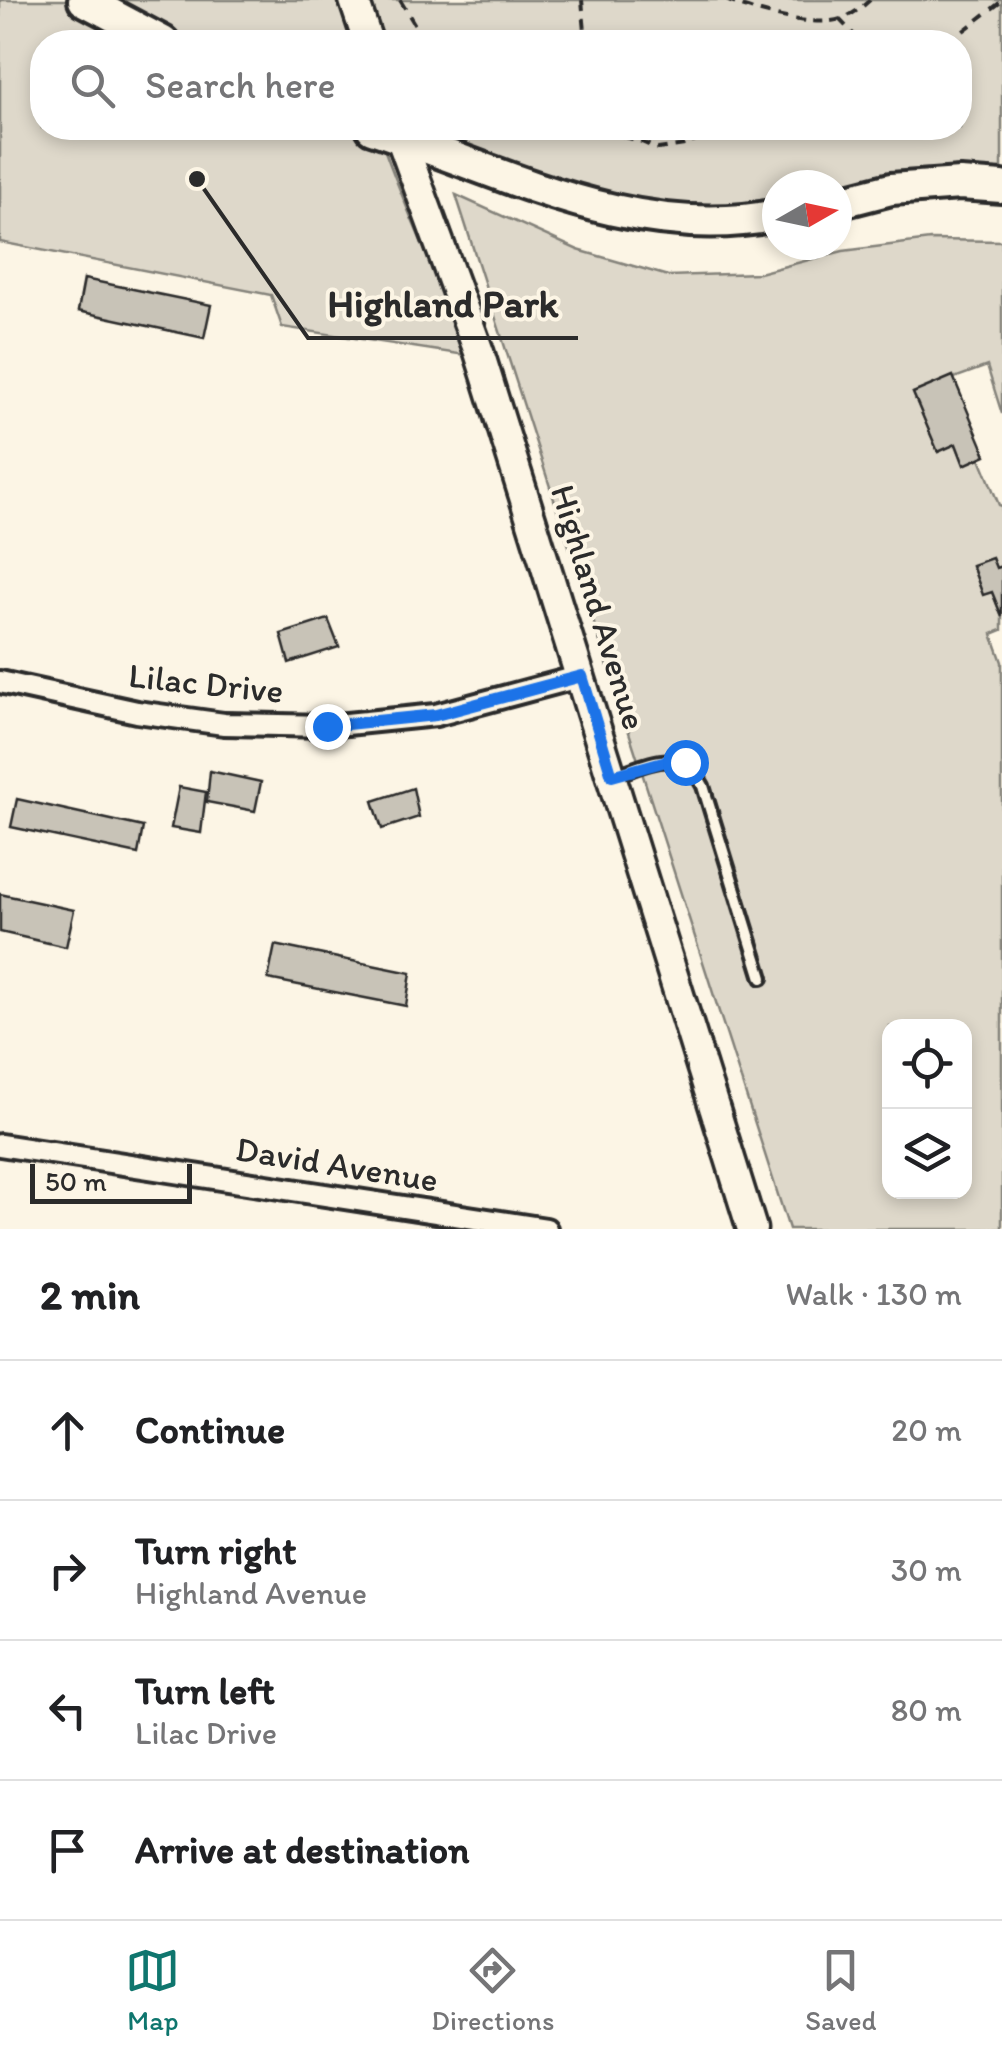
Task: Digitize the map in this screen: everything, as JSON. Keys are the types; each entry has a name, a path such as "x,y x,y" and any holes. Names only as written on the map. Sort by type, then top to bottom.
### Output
{"main road":[{"path":"84,0 140,30"},
{"path":"413,140 562,197 609,210 688,220 762,218"},
{"path":"852,198 891,189 960,184 1002,187"}],"street":[{"path":"354,0 364,30"},
{"name":"Highland Avenue","path":"394,140 458,287 752,1229"},
{"name":"Lilac Drive","path":"0,682 137,712 224,724 327,726 436,715 582,676"},
{"name":"David Avenue","path":"0,1145 546,1229"}],"lane":[{"path":"612,776 670,760 685,762 694,769 703,786 762,978"}],"path":[{"path":"400,0 417,30"},
{"path":"582,0 585,30"},
{"path":"726,0 790,17 826,21 840,19 870,0"},
{"path":"965,30 1002,2"},
{"path":"840,19 850,30"},
{"path":"637,140 658,149 699,140"}],"shaded area":[{"path":"0,0 1002,0 1002,172 940,171 852,185 852,170 762,170 762,203 730,207 683,206 590,190 444,140 972,140 972,30 30,30 30,140 381,140 465,355 282,327 271,295 0,242"},
{"path":"456,195 578,250 668,276 759,273 809,260 852,260 852,250 930,240 1002,241 1002,414 987,366 913,393 938,451 956,444 964,464 980,458 1002,506 1002,566 996,568 992,558 972,566 983,594 992,592 1002,617 1002,630 992,634 1002,662 1002,1229 789,1229"}],"building":[{"path":"84,279 211,305 204,338 78,311"},
{"path":"953,376 986,455 964,465 956,444 938,452 913,393"},
{"path":"992,558 996,568 1002,566 1002,617 992,592 983,595 972,565"},
{"path":"328,619 339,647 289,663 281,634"},
{"path":"210,771 261,782 255,811 207,802"},
{"path":"179,787 206,792 201,833 171,828"},
{"path":"413,788 419,817 382,829 373,801"},
{"path":"17,799 143,827 138,854 11,827"},
{"path":"0,894 74,910 66,947 0,932"},
{"path":"275,945 411,973 406,1006 268,979"}],"place":[{"name":"Highland Park","path":"197,179"}],"route":[{"path":"327,726 436,715 582,676 612,776 670,760 685,762"}]}
